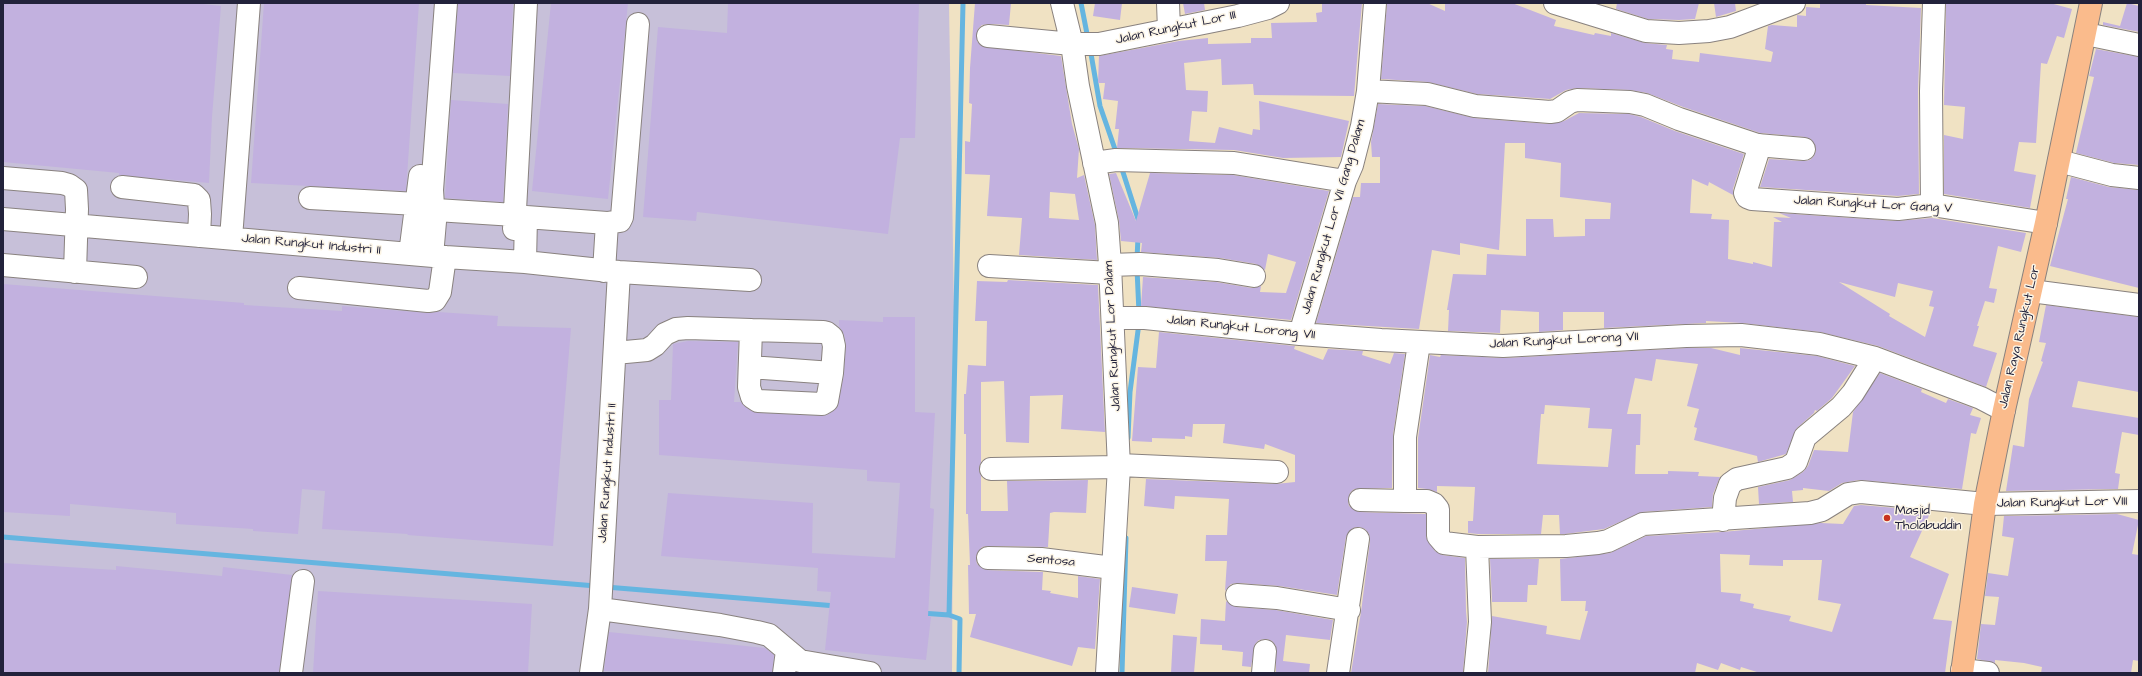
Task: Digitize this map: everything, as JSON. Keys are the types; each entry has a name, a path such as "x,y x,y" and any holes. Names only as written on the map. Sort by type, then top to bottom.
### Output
{"main road":[{"name":"Jalan Raya Rungkut Lor","path":"1962,672 1985,504 2092,3"}],"street":[{"path":"231,238 249,3"},
{"path":"299,288 428,301 435,300 440,292 438,256 426,207 431,3"},
{"path":"426,207 433,206 432,190 446,3"},
{"path":"518,262 526,3"},
{"path":"520,216 535,3"},
{"name":"Jalan Rungkut Lor Dalam","path":"1062,3 1084,44 1078,86 1107,223 1122,266 1131,318 1124,466 1113,568 1107,673"},
{"path":"1168,3 1169,30"},
{"name":"Jalan Rungkut Lor III","path":"988,36 1084,44 1169,30 1238,16 1268,8 1278,3"},
{"name":"Jalan Rungkut Lor VII Gang Dalam","path":"1300,334 1345,182 1352,165 1368,91 1375,3"},
{"path":"1555,3 1646,31 1679,33 1709,31 1730,27 1794,3"},
{"path":"1932,205 1931,91 1934,3"},
{"path":"310,198 520,216 607,222 620,221 622,217 638,24"},
{"path":"2086,34 2139,45"},
{"path":"1368,91 1420,94 1469,105 1550,112 1557,111 1570,102 1576,100 1630,102 1645,105 1738,140 1760,145 1804,149"},
{"name":"Jalan Rungkut Lor Gang V","path":"1760,145 1745,193 1747,197 1898,208 1932,205 2046,223"},
{"path":"1094,163 1119,160 1234,163 1345,182"},
{"path":"2059,161 2112,175 2139,178"},
{"path":"3,178 69,185 76,193 77,225 75,272"},
{"path":"122,187 194,195 199,200 199,236"},
{"path":"410,254 426,207"},
{"name":"Jalan Rungkut Industri II","path":"3,219 611,271 750,280"},
{"path":"607,222 611,271"},
{"path":"3,265 136,277"},
{"path":"989,266 1122,266 1218,270 1254,276"},
{"name":"Jalan Rungkut Industri II","path":"591,673 600,602 615,353 611,271"},
{"path":"2031,291 2139,305"},
{"name":"Jalan Rungkut Lorong VII","path":"1131,318 1300,334 1419,343 1504,346 1686,336 1741,335 1819,344 1875,358 1981,398 2004,410"},
{"path":"615,353 646,350 655,345 665,334 676,329 751,330 827,333 832,337 834,346 828,399 825,403 758,401 752,397 750,394 751,330"},
{"path":"1404,501 1405,437 1419,343"},
{"path":"1723,520 1725,498 1730,484 1737,479 1787,468 1796,462 1805,437 1835,412 1853,393 1875,358"},
{"path":"750,367 832,373"},
{"path":"991,469 1124,466 1193,467 1277,472"},
{"name":"Jalan Rungkut Lor VIII","path":"1360,500 1427,501 1434,504 1438,509 1438,536 1444,543 1477,547 1566,546 1598,543 1608,541 1643,524 1723,520 1810,513 1822,510 1848,494 1861,492 1985,504 2139,502"},
{"path":"1338,673 1358,539"},
{"path":"1475,673 1480,622 1477,547"},
{"name":"Sentosa","path":"988,558 1041,559 1113,568"},
{"path":"291,673 302,581"},
{"path":"1237,595 1277,598 1348,610"},
{"path":"600,602 769,635 800,661 810,664 843,667 870,673"},
{"path":"784,673 787,651"},
{"path":"1263,673 1266,651"},
{"path":"1962,672 1988,673"}],"shaded area":[{"path":"3,3 949,3 954,309 952,673 3,673"}],"building":[{"path":"3,3 194,3 221,6 212,117 209,183 3,162"},
{"path":"264,3 419,3 406,191 251,183"},
{"path":"458,3 513,3 510,76 453,73"},
{"path":"551,3 628,3 608,199 532,191"},
{"path":"728,3 919,3 915,138 900,138 888,234 697,212 696,221 643,217 658,27 727,33"},
{"path":"975,3 1011,3 1009,25 989,24 982,25 978,29 977,41 981,46 1061,56 1072,124 1079,149 1077,178 1084,175 1095,225 1097,260 1019,255 1022,218 987,216 990,175 965,174 965,141 970,142 972,104 969,103","holes":["1050,192 1075,194 1079,220 1049,218"]},
{"path":"1095,3 1122,3 1120,20 1093,16"},
{"path":"1183,3 1204,3 1205,10 1185,14"},
{"path":"1322,3 1362,3 1354,96 1254,95 1253,84 1222,85 1221,59 1184,63 1186,90 1208,91 1207,112 1192,111 1189,141 1215,143 1219,127 1252,135 1253,129 1260,130 1259,101 1349,121 1341,157 1283,158 1234,150 1117,148 1119,129 1115,129 1118,101 1103,99 1105,83 1098,83 1099,56 1179,41 1208,38 1208,44 1251,43 1251,38 1272,38 1271,23 1317,22 1316,13 1322,12"},
{"path":"1387,3 1427,3 1445,11 1445,3 1512,3 1556,20 1554,26 1594,35 1595,33 1611,36 1611,33 1645,43 1667,45 1666,49 1673,50 1672,59 1699,62 1700,53 1771,62 1773,52 1765,49 1768,26 1797,27 1797,15 1806,16 1806,7 1820,8 1820,3 1866,3 1866,5 1921,8 1918,91 1919,194 1898,196 1760,187 1769,159 1810,160 1814,156 1816,150 1811,139 1805,137 1760,133 1647,93 1630,90 1577,88 1566,90 1550,99 1477,94 1428,82 1381,79"},
{"path":"1617,3 1699,3 1695,19 1679,20 1648,19 1616,9"},
{"path":"1714,3 1735,3 1736,11 1716,17"},
{"path":"1946,3 2050,3 2072,9 2064,38 2057,36 2047,64 2041,63 2036,143 2019,142 2014,171 2036,175 2030,208 1944,194 1944,135 1963,139 1965,107 1944,105"},
{"path":"2127,3 2139,6 2139,32 2103,25 2103,22 2120,26"},
{"path":"2096,49 2139,57 2139,165 2114,163 2076,153 2094,77 2089,76"},
{"path":"451,100 508,104 503,202 445,198"},
{"path":"1378,104 1425,106 1474,118 1549,124 1564,121 1579,113 1629,114 1641,117 1675,131 1744,154 1733,189 1733,195 1709,182 1708,186 1692,179 1690,213 1712,214 1711,219 1729,220 1728,259 1753,264 1753,262 1772,267 1774,222 1782,222 1773,217 1791,218 1779,213 1897,221 1932,218 2026,233 2021,252 1998,246 1989,288 1997,289 1994,303 1985,301 1977,326 1979,326 1973,346 1997,353 1986,387 1878,346 1820,332 1742,323 1706,321 1706,323 1604,328 1604,312 1563,312 1563,330 1539,332 1539,312 1501,310 1500,333 1448,331 1449,310 1447,310 1453,274 1486,275 1487,254 1526,256 1526,219 1553,219 1554,237 1585,236 1585,219 1610,219 1611,203 1560,197 1561,163 1525,158 1525,143 1505,143 1499,250 1460,243 1460,255 1432,250 1419,329 1316,323 1353,197 1360,197 1361,183 1380,183 1380,157 1372,157 1371,142","holes":["1839,282 1895,297 1898,283 1933,291 1929,306 1934,307 1925,337 1889,316 1890,314"]},
{"path":"1116,173 1136,221 1150,173 1233,175 1329,191 1291,320 1141,306 1143,277 1216,282 1252,288 1261,286 1260,292 1286,293 1296,262 1268,254 1265,270 1256,264 1220,258 1141,252 1142,243 1121,241 1119,221 1109,174"},
{"path":"2071,177 2109,187 2139,190 2139,288 2050,266 2068,199 2066,199"},
{"path":"1008,280 1098,285 1105,432 1061,429 1063,395 1030,396 1029,443 1006,442 1004,381 981,382 981,462 979,469 981,476 981,511 1008,511 1007,481 1088,480 1086,513 1050,513 1048,547 988,546 982,547 976,557 977,564 987,570 1043,572 1042,590 1078,598 1078,576 1100,579 1095,649 1078,647 1072,666 970,637 976,614 969,614 968,565 970,565 968,514 966,514 966,434 964,434 964,394 966,394 968,365 986,366 987,321 975,321 977,281 1007,282"},
{"path":"3,284 244,303 244,305 342,311 342,306 427,313 438,312 498,316 497,326 571,328 553,546 407,535 408,534 322,529 325,491 302,489 298,534 253,531 253,529 176,524 176,513 70,504 70,516 3,512"},
{"path":"2046,305 2139,317 2139,392 2078,381 2072,407 2139,418 2139,435 2122,432 2115,473 2120,474 2118,489 2006,491 2013,445 2024,447 2029,399 2043,362 2041,361 2046,343 2039,342"},
{"path":"883,317 915,317 915,412 935,413 930,508 934,509 928,616 931,617 926,660 825,650 831,592 817,591 818,568 661,556 668,493 813,503 812,553 895,558 900,483 867,481 867,470 659,455 659,400 671,400 673,344 688,341 738,342 734,402 741,402 745,407 757,413 822,416 828,415 837,408 844,375 846,344 844,334 839,326 839,320 883,322"},
{"path":"1159,332 1295,346 1294,349 1323,360 1328,349 1363,351 1362,355 1390,364 1394,353 1405,354 1393,435 1392,488 1354,489 1350,493 1348,500 1349,506 1359,512 1426,514 1426,537 1435,551 1442,555 1465,558 1467,622 1463,673 1351,673 1361,612 1370,541 1369,534 1365,529 1359,527 1353,528 1346,537 1337,595 1279,586 1238,583 1231,584 1225,591 1227,561 1205,561 1206,535 1227,535 1229,499 1175,496 1174,509 1144,506 1146,479 1276,484 1295,482 1295,455 1265,444 1264,449 1223,443 1225,424 1193,424 1192,437 1185,436 1185,439 1152,438 1152,442 1132,441 1138,367 1156,368"},
{"path":"1686,348 1711,348 1740,355 1740,348 1817,356 1855,366 1832,398 1817,411 1815,410 1814,413 1797,428 1786,454 1758,462 1757,456 1694,440 1697,428 1694,427 1699,409 1687,406 1698,364 1656,359 1652,381 1635,378 1627,414 1641,414 1640,445 1636,445 1635,474 1668,474 1668,471 1699,472 1698,476 1720,477 1713,494 1712,507 1642,512 1604,529 1565,534 1560,534 1559,515 1543,515 1541,534 1468,533 1468,521 1473,521 1475,487 1437,486 1437,492 1418,488 1418,438 1430,355 1440,357 1441,355 1504,358","holes":["1545,405 1590,408 1588,428 1612,429 1608,467 1537,464 1541,414 1544,414"]},
{"path":"1880,373 1922,389 1921,392 1946,403 1948,399 1973,408 1970,415 1981,418 1976,434 1971,433 1962,489 1859,480 1842,483 1829,491 1803,488 1803,490 1792,491 1793,502 1759,504 1758,487 1790,480 1803,472 1808,466 1814,450 1848,452 1853,412"},
{"path":"1861,505 1931,511 1910,557 1949,574 1933,619 1952,621 1945,673 1760,673 1741,667 1740,670 1721,663 1718,670 1697,663 1695,673 1488,673 1492,616 1547,626 1546,634 1580,640 1588,611 1585,611 1586,601 1561,601 1560,559 1610,553 1646,536 1722,532 1821,523 1843,524 1854,506","holes":["1720,554 1750,555 1749,565 1783,566 1783,560 1822,560 1818,600 1841,604 1832,632 1789,621 1791,616 1753,608 1754,604 1740,601 1741,594 1721,592"]},
{"path":"2117,514 2139,520 2132,554 2139,555 2139,661 2133,660 2131,673 2041,673 2042,667 2024,663 1995,660 1995,663 1977,659 1981,624 1995,625 1999,597 1985,596 1988,573 2008,576 2014,538 2002,536 2004,516"},
{"path":"1490,559 1539,559 1537,585 1528,585 1527,602 1492,602"},
{"path":"3,563 116,570 116,566 222,576 223,567 292,575 279,673 3,673"},
{"path":"1132,587 1178,594 1175,614 1129,607"},
{"path":"318,591 532,604 528,673 313,673"},
{"path":"1226,601 1236,607 1276,610 1333,620 1330,640 1286,635 1283,661 1310,664 1309,673 1276,673 1276,646 1272,641 1267,639 1259,640 1255,644 1251,667 1242,666 1243,652 1222,650 1222,645 1200,644 1201,619 1225,621"},
{"path":"609,632 765,648 774,655 772,673 604,671"},
{"path":"1173,635 1197,637 1194,673 1171,673"}],"waterway":[{"path":"949,615 963,3"},
{"path":"1081,3 1088,39"},
{"path":"1090,48 1100,106 1117,155"},
{"path":"1121,166 1138,219"},
{"path":"1137,259 1138,237"},
{"path":"1137,269 1139,313"},
{"path":"1128,438 1130,392 1139,323"},
{"path":"3,537 596,586"},
{"path":"1122,673 1126,538"},
{"path":"606,587 836,606"},
{"path":"921,613 949,615 960,619 959,673"}],"place":[{"name":"Masjid Tholabuddin","path":"1887,518"}]}
